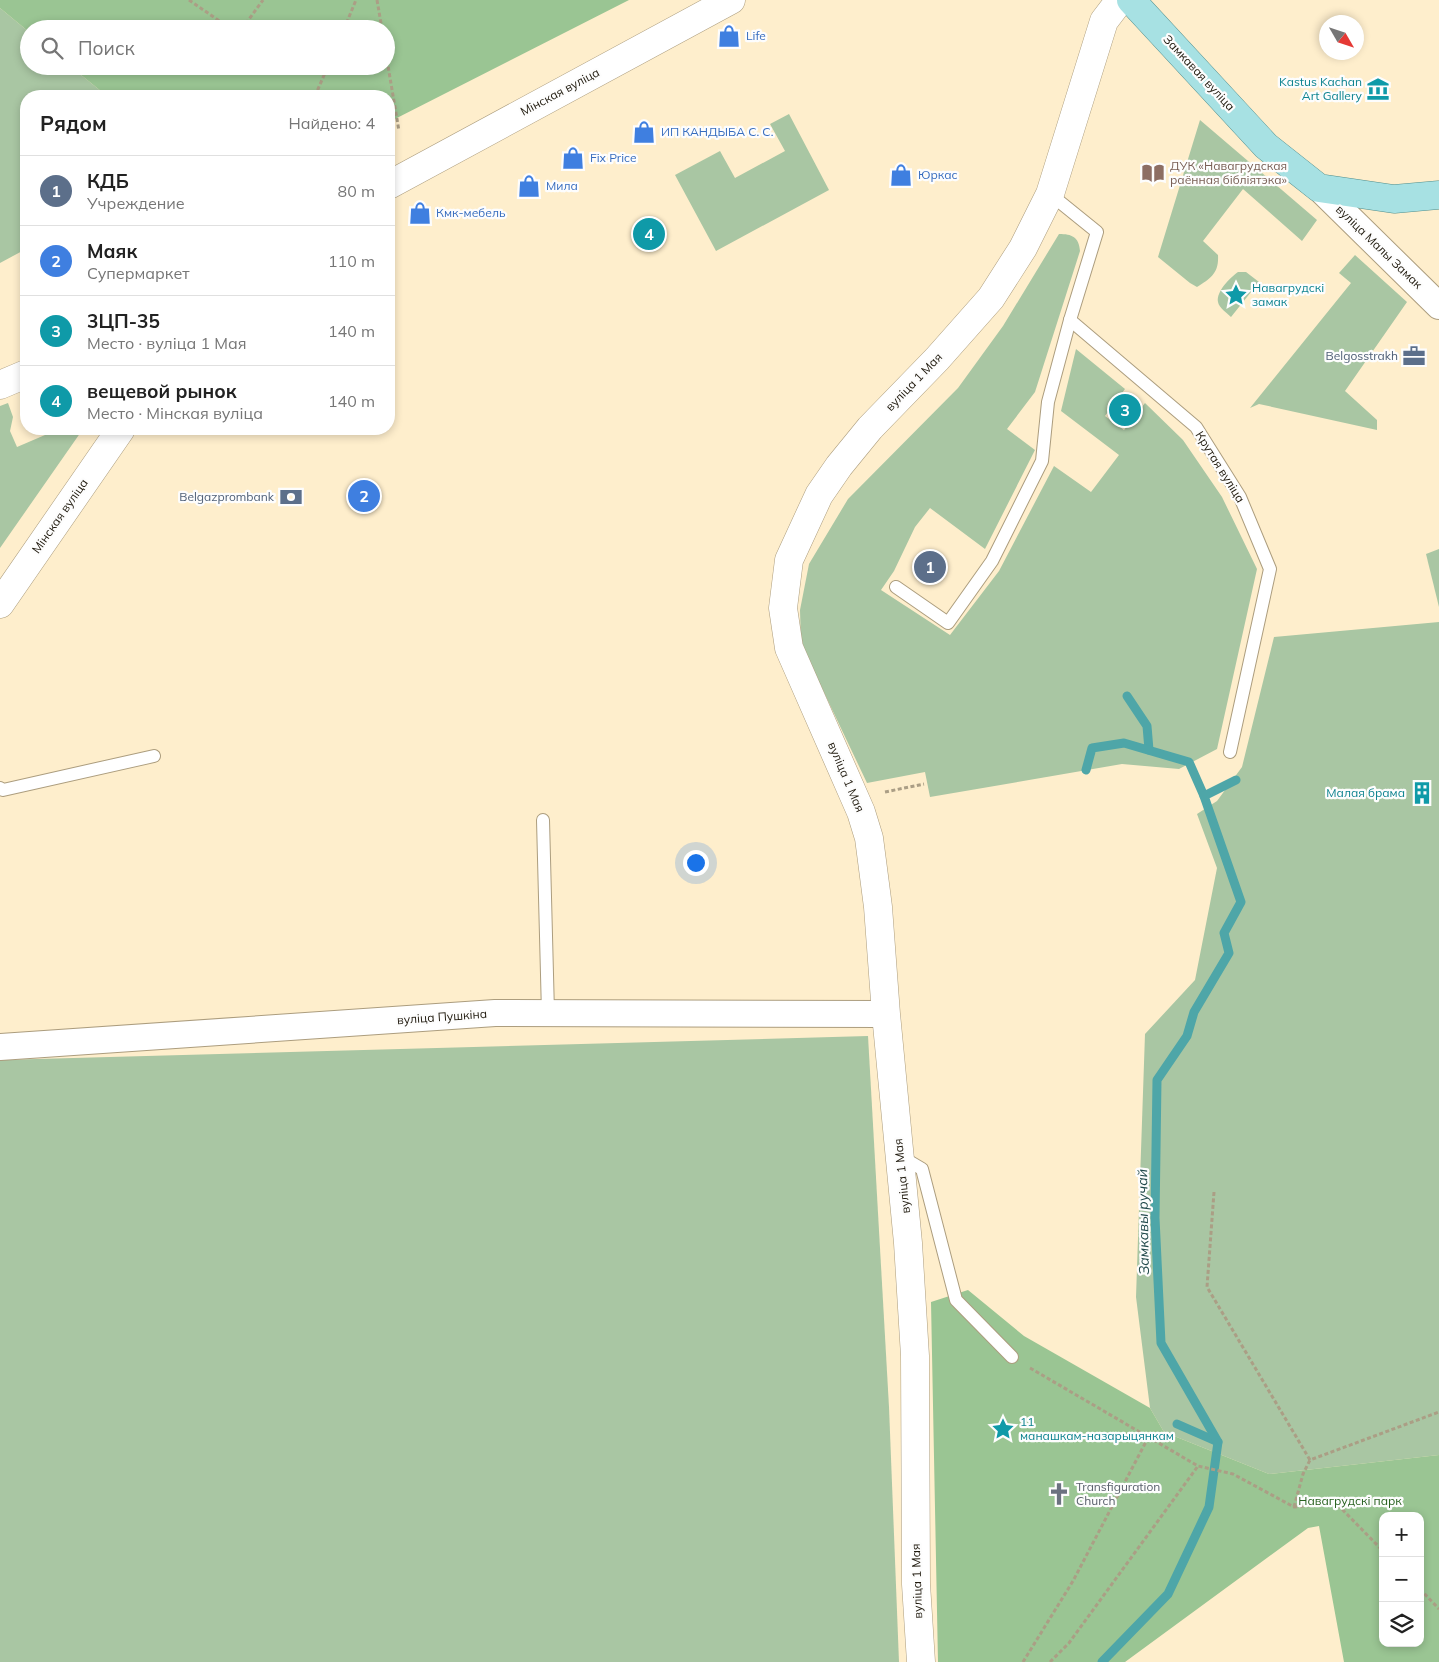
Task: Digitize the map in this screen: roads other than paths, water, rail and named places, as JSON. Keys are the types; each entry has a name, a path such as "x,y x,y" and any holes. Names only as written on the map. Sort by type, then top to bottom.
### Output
{"main road":[{"path":"1132,0 1266,146 1319,188 1394,199 1439,195"}],"street":[{"name":"Мінская вуліца","path":"395,182 731,0"},
{"name":"вуліца 1 Мая","path":"921,1662 916,1584 915,1356 908,1243 886,1014 878,907 869,838 861,812 789,648 783,608 790,560 819,495 839,466 870,428 937,359 991,298 1024,248 1050,194 1104,21 1120,0"},
{"name":"вуліца Малы Замак","path":"1319,188 1439,306"},
{"path":"0,384 20,376"},
{"name":"Мінская вуліца","path":"0,604 117,435"},
{"name":"вуліца Пушкіна","path":"0,1047 495,1013 886,1014"}],"lane":[{"path":"896,587 948,623 992,561 1042,461 1048,402 1070,320 1097,232 1050,194"},
{"name":"Крутая вуліца","path":"1070,320 1196,427 1240,497 1270,569 1230,752"},
{"path":"0,788 3,790 154,756"},
{"path":"543,820 548,1013"},
{"path":"900,1156 922,1169 956,1300 1012,1357"}],"waterway":[{"path":"1127,696 1147,726 1149,750"},
{"path":"1086,770 1092,748 1124,743 1189,762 1204,796"},
{"name":"Замкавы ручай","path":"1102,1662 1168,1594 1209,1507 1218,1442 1161,1343 1155,1218 1157,1080 1187,1036 1194,1012 1229,953 1224,933 1241,902 1204,796 1236,780"},
{"path":"1177,1424 1218,1442"}],"place":[{"name":"Life","path":"729,36"},
{"name":"Kastus Kachan Art Gallery","path":"1378,89"},
{"name":"ИП КАНДЫБА С. С.","path":"644,132"},
{"name":"Fix Price","path":"573,158"},
{"name":"ДУК «Навагрудская раённая бібліятэка»","path":"1153,173"},
{"name":"Юркас","path":"901,175"},
{"name":"Мила","path":"529,186"},
{"name":"Кмк-мебель","path":"420,213"},
{"name":"вещевой рынок","path":"649,234"},
{"name":"Навагрудскі замак","path":"1236,295"},
{"name":"Belgosstrakh","path":"1414,356"},
{"name":"3ЦП-35","path":"1125,410"},
{"name":"Маяк","path":"364,496"},
{"name":"Belgazprombank","path":"291,497"},
{"name":"КДБ","path":"930,567"},
{"name":"Малая брама","path":"1422,793"},
{"name":"11 манашкам-назарыцянкам","path":"1003,1429"},
{"name":"Transfiguration Church","path":"1059,1494"}],"park label":[{"name":"Навагрудскі парк","path":"1350,1501"}]}
